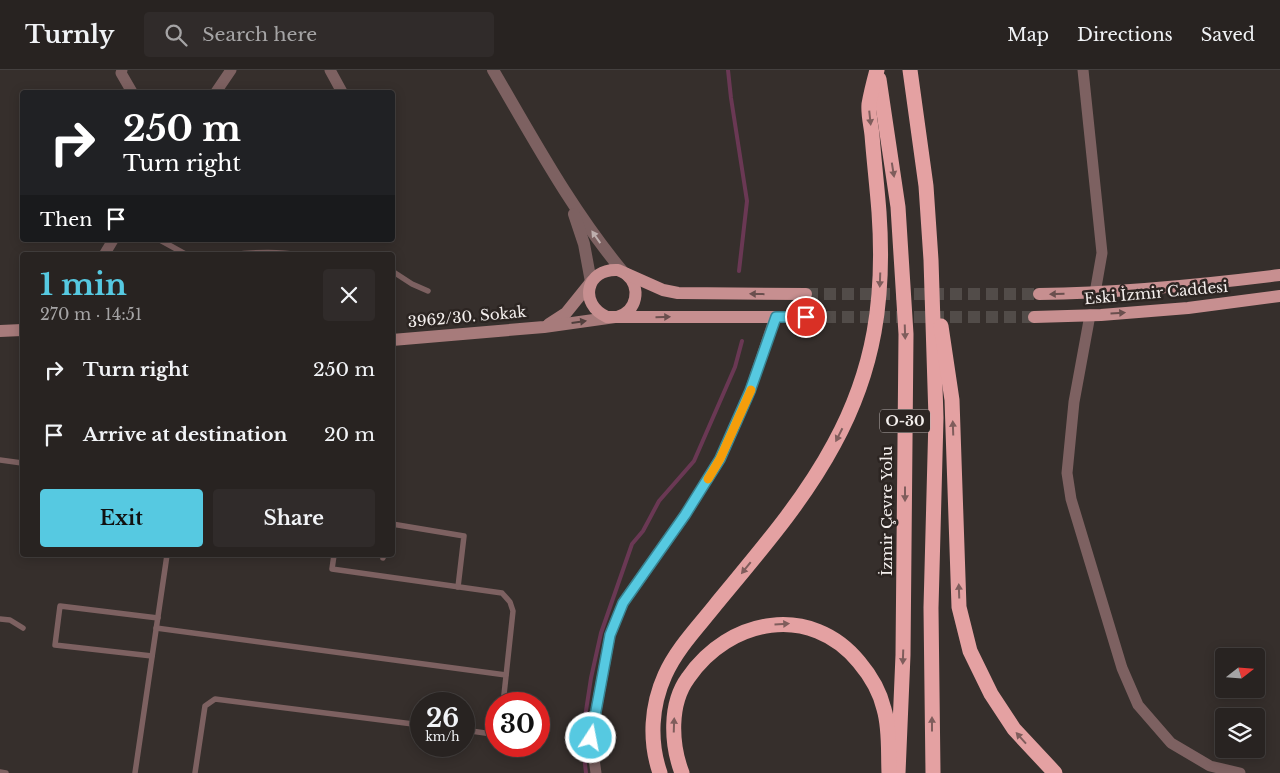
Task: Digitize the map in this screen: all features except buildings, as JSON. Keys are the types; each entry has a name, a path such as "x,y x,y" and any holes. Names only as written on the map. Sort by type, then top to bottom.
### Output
{"highway":[{"path":"660,773 653,744 652,729 659,692 670,665 791,512 813,481 849,415 860,386 876,325 879,296 879,213 869,106 877,70"},
{"name":"İzmir Çevre Yolu","path":"877,70 898,207 906,334 904,655 898,773"},
{"name":"O-30","path":"910,70 926,186 931,260 936,418 931,608 932,773"},
{"path":"931,260 952,400 960,607 970,651 991,694 1014,729 1055,773"},
{"path":"682,773 674,736 674,721 676,706 687,678 714,649 728,640 754,629 779,624 790,624 816,630 835,639 864,668 873,682 884,708 887,722 889,773"}],"main road":[{"path":"544,327 566,313 596,276 610,270 624,273 663,290 678,292 806,294"},
{"path":"614,317 628,312 635,300 635,288 629,277 624,273"},
{"name":"Eski İzmir Caddesi","path":"1039,294 1095,293 1189,286 1280,275"},
{"path":"592,282 589,293 591,304 600,314 607,317 806,317"},
{"name":"Eski İzmir Caddesi","path":"1034,317 1188,308 1280,296"},
{"name":"3962/30. Sokak","path":"395,340 544,327 614,317"},
{"path":"0,331 20,330"}],"street":[{"path":"122,70 121,73 131,90"},
{"path":"217,90 231,70"},
{"path":"330,70 341,90"},
{"path":"493,70 569,199 603,248 624,273"},
{"path":"1083,70 1102,253 1095,293"},
{"path":"569,199 584,244 592,282"},
{"path":"1090,315 1074,402 1068,473 1071,499 1122,668 1138,705 1171,743 1210,766 1240,773"},
{"path":"596,773 591,738 610,635 623,603 685,515 720,459 750,391 776,317"}],"lane":[{"path":"164,242 182,252"},
{"path":"257,252 282,252"},
{"path":"395,273 412,284 428,290"},
{"path":"0,460 20,463"},
{"path":"395,524 464,536 458,587"},
{"path":"135,773 167,557"},
{"path":"334,557 332,569 502,594 510,602 513,611 504,692"},
{"path":"152,656 54,645 60,606 158,618"},
{"path":"0,619 10,620 23,628"},
{"path":"156,628 506,675"},
{"path":"195,773 205,706 215,699 410,724"},
{"path":"0,772 6,773"}],"waterway":[{"path":"728,70 747,201 739,271"},
{"path":"586,773 582,737 591,678 601,633 632,544 643,531 659,501 694,461 735,367 742,341"}],"tunnel":[{"path":"806,294 1039,294"},
{"path":"806,317 1034,317"}],"slow traffic":[{"path":"708,479 720,459 751,390"}],"route":[{"path":"591,738 610,635 623,603 685,515 720,459 750,391 776,317 806,317"}]}
